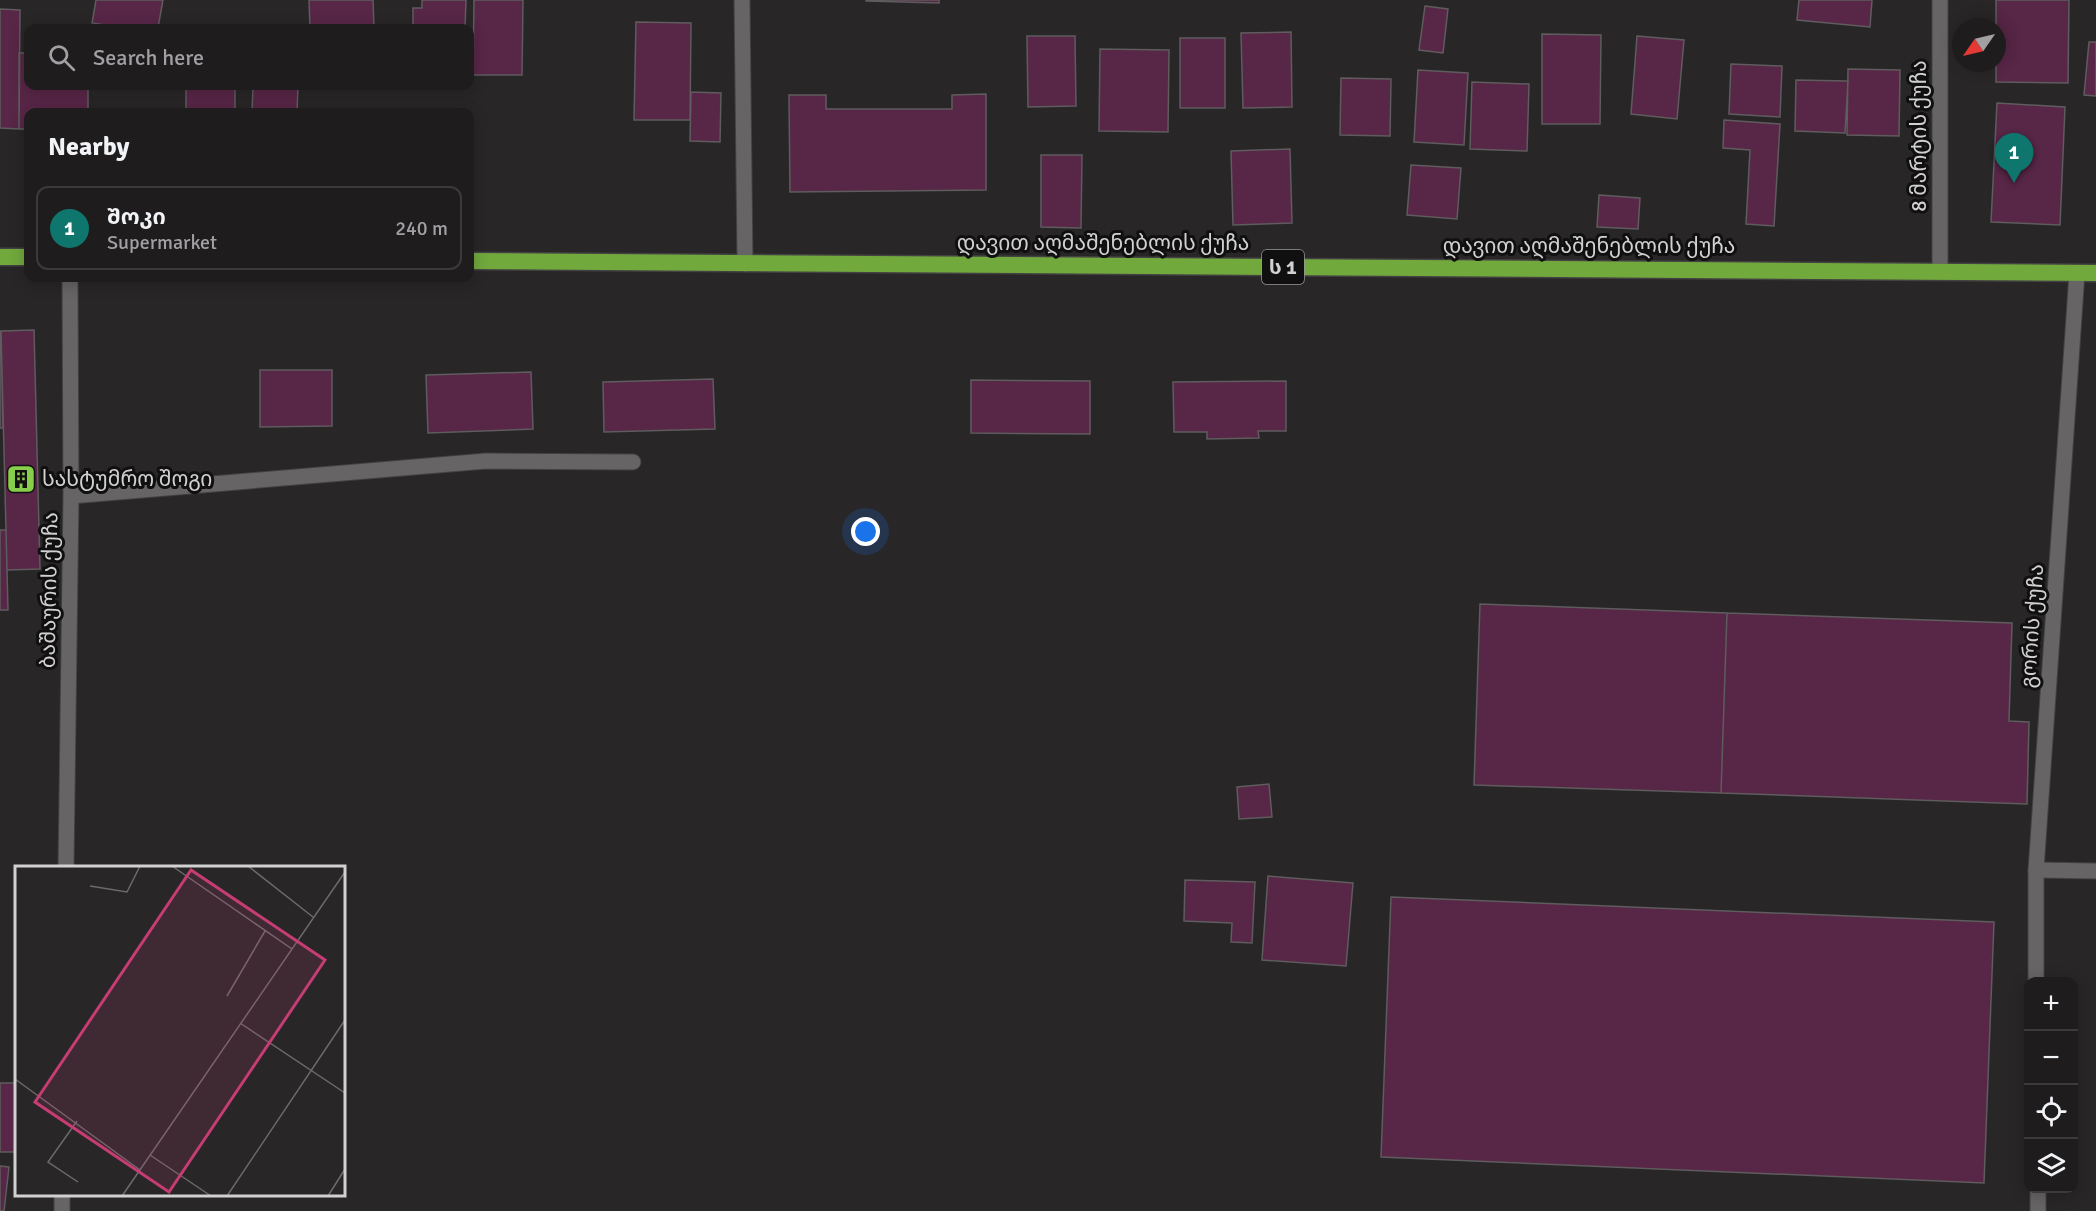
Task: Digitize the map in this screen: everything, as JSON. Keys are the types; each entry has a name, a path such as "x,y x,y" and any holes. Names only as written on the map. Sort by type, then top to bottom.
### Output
{"highway":[{"path":"0,257 24,257"},
{"name":"დავით აღმაშენებლის ქუჩა","path":"474,261 2096,273"}],"street":[{"path":"742,0 745,264"},
{"name":"8 მარტის ქუჩა","path":"1940,0 1940,271"},
{"name":"გორის ქუჩა","path":"2036,977 2036,870 2078,273"},
{"name":"ბაშაურის ქუჩა","path":"66,866 71,496 70,282"},
{"path":"71,496 486,461 633,462"},
{"path":"2036,870 2096,871"},
{"path":"2038,1193 2038,1211"}],"building":[{"path":"96,0 163,0 159,24 92,23"},
{"path":"309,0 373,0 374,24 310,24"},
{"path":"422,0 466,0 465,24 413,24 413,8 422,8"},
{"path":"474,0 523,0 522,75 474,75"},
{"path":"939,0 939,3 866,1"},
{"path":"1799,0 1872,0 1870,27 1797,20"},
{"path":"1996,0 2069,0 2068,83 1996,82 1996,72 2006,72 2006,18 1996,18"},
{"path":"1425,6 1448,9 1443,53 1419,50"},
{"path":"0,9 20,10 19,129 0,128"},
{"path":"636,22 691,23 690,120 634,120"},
{"path":"1291,32 1292,107 1243,108 1241,33"},
{"path":"1542,34 1601,35 1600,124 1542,124"},
{"path":"1027,36 1075,36 1076,106 1028,107"},
{"path":"1637,36 1684,40 1677,119 1631,114"},
{"path":"1180,38 1225,38 1225,108 1180,108"},
{"path":"2089,42 2096,42 2096,96 2084,95"},
{"path":"1100,49 1169,50 1168,132 1099,131"},
{"path":"19,53 24,53 24,90 88,90 88,108 24,108 24,129 19,129"},
{"path":"1731,64 1782,66 1780,117 1729,114"},
{"path":"1848,69 1900,70 1899,136 1847,135"},
{"path":"1418,70 1468,73 1464,145 1414,142"},
{"path":"1341,78 1391,79 1390,136 1340,135"},
{"path":"1796,80 1848,81 1845,133 1795,131"},
{"path":"1472,82 1529,84 1527,151 1470,149"},
{"path":"186,90 235,90 235,108 186,108"},
{"path":"253,90 298,90 297,108 252,108"},
{"path":"691,92 721,93 720,142 690,141"},
{"path":"986,94 986,190 790,192 789,95 826,95 826,109 952,109 952,95"},
{"path":"1997,103 2065,107 2060,225 1991,222"},
{"path":"1724,120 1780,124 1774,226 1746,224 1750,150 1723,148"},
{"path":"1290,149 1292,223 1233,225 1231,151"},
{"path":"1041,155 1082,155 1081,228 1041,227"},
{"path":"1411,165 1461,168 1457,219 1407,215"},
{"path":"1599,195 1640,198 1638,229 1597,227"},
{"name":"სასტუმრო შოგი","path":"34,330 40,569 7,570 1,331"},
{"path":"1,331 3,428 0,428"},
{"path":"260,370 332,370 332,426 260,427"},
{"path":"531,372 533,429 428,433 426,375"},
{"path":"713,379 715,429 604,432 603,382"},
{"path":"971,380 1090,381 1090,434 971,433"},
{"path":"1286,381 1286,431 1258,431 1259,438 1207,439 1207,432 1174,432 1173,382"},
{"path":"0,530 6,530 8,610 0,610"},
{"path":"1480,604 1727,613 1721,793 1474,785"},
{"path":"1727,613 2012,623 2009,721 2029,722 2027,804 1721,793"},
{"path":"1269,784 1272,817 1239,819 1237,787"},
{"path":"1268,876 1353,883 1346,966 1262,960"},
{"path":"1185,880 1255,882 1252,943 1231,942 1232,923 1184,921"},
{"path":"1391,897 1994,922 1984,1183 1381,1157"},
{"path":"0,1083 15,1083 15,1152 0,1152"},
{"path":"0,1166 9,1167 4,1211 0,1211"}],"place":[{"name":"შოკი","path":"2014,183"},
{"name":"სასტუმრო შოგი","path":"21,479"}]}
